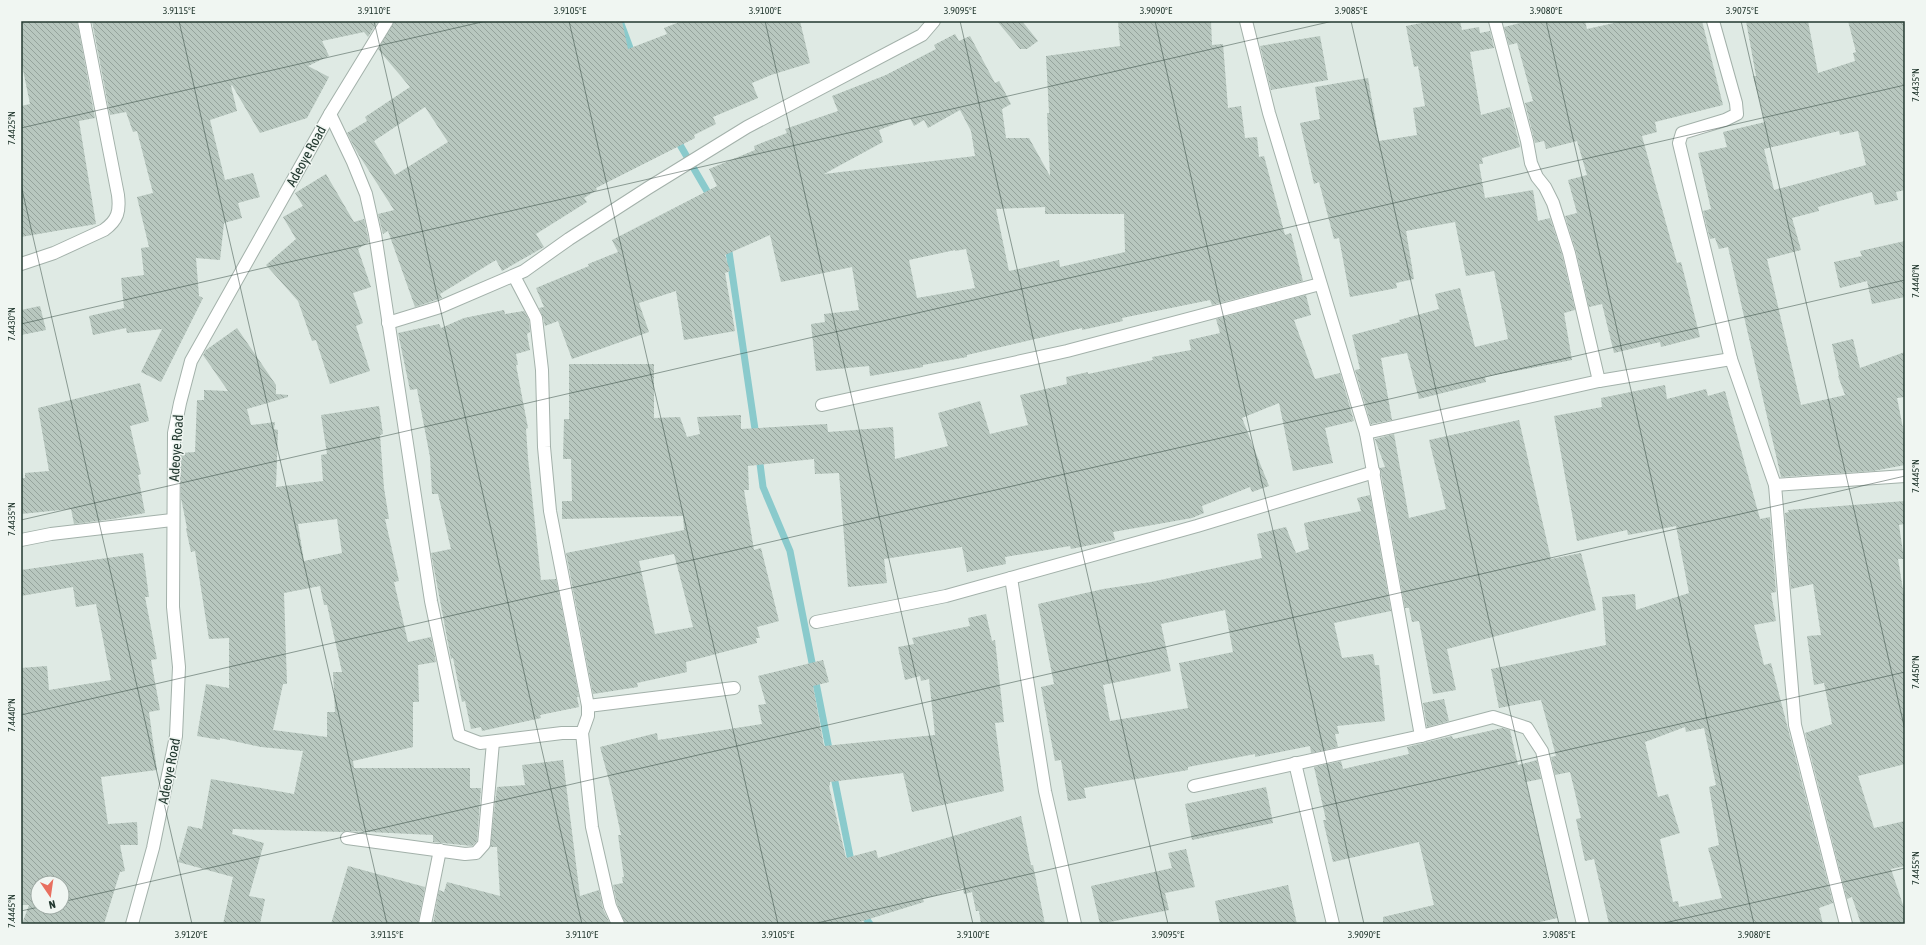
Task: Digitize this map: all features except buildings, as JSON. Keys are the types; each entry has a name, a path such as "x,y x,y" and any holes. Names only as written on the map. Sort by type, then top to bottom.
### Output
{"street":[{"path":"21,264 54,253 104,230 112,224 119,211 118,195 84,21"},
{"name":"Adeoye Road","path":"132,924 154,848 176,736 179,667 173,607 172,520 174,433 191,361 330,114 387,21"},
{"path":"388,324 440,307 514,276 641,192 747,127 922,34 934,21"},
{"path":"1246,21 1269,113 1366,433 1421,736"},
{"path":"1495,21 1527,141 1531,163 1545,187 1552,203 1569,253 1599,381"},
{"path":"1713,21 1736,103 1737,114 1725,120 1682,133 1679,143 1731,359 1775,485 1795,725 1846,924"},
{"path":"330,114 353,162 366,194 375,234 430,601 459,735 480,743 562,733 582,733"},
{"path":"514,276 536,318 542,370 544,447 550,511 588,706 588,716 582,733 592,827 610,906 618,924"},
{"path":"822,405 1067,350 1320,284"},
{"path":"1366,433 1599,381 1731,359"},
{"path":"816,622 946,596 1197,526 1374,472"},
{"path":"1775,485 1905,476"},
{"path":"21,540 51,534 172,520"},
{"path":"1011,578 1045,791 1075,924"},
{"path":"588,706 734,688"},
{"path":"1194,786 1421,736 1493,717 1527,728 1542,751 1583,924"},
{"path":"347,838 465,854 476,853 484,844 493,742"},
{"path":"1295,763 1333,924"},
{"path":"425,924 440,850"}],"waterway":[{"path":"620,21 633,56"},
{"path":"676,138 711,198"},
{"path":"728,245 756,436"},
{"path":"759,456 763,487 790,551 830,754"},
{"path":"833,772 852,866"},
{"path":"862,913 870,924"}]}
